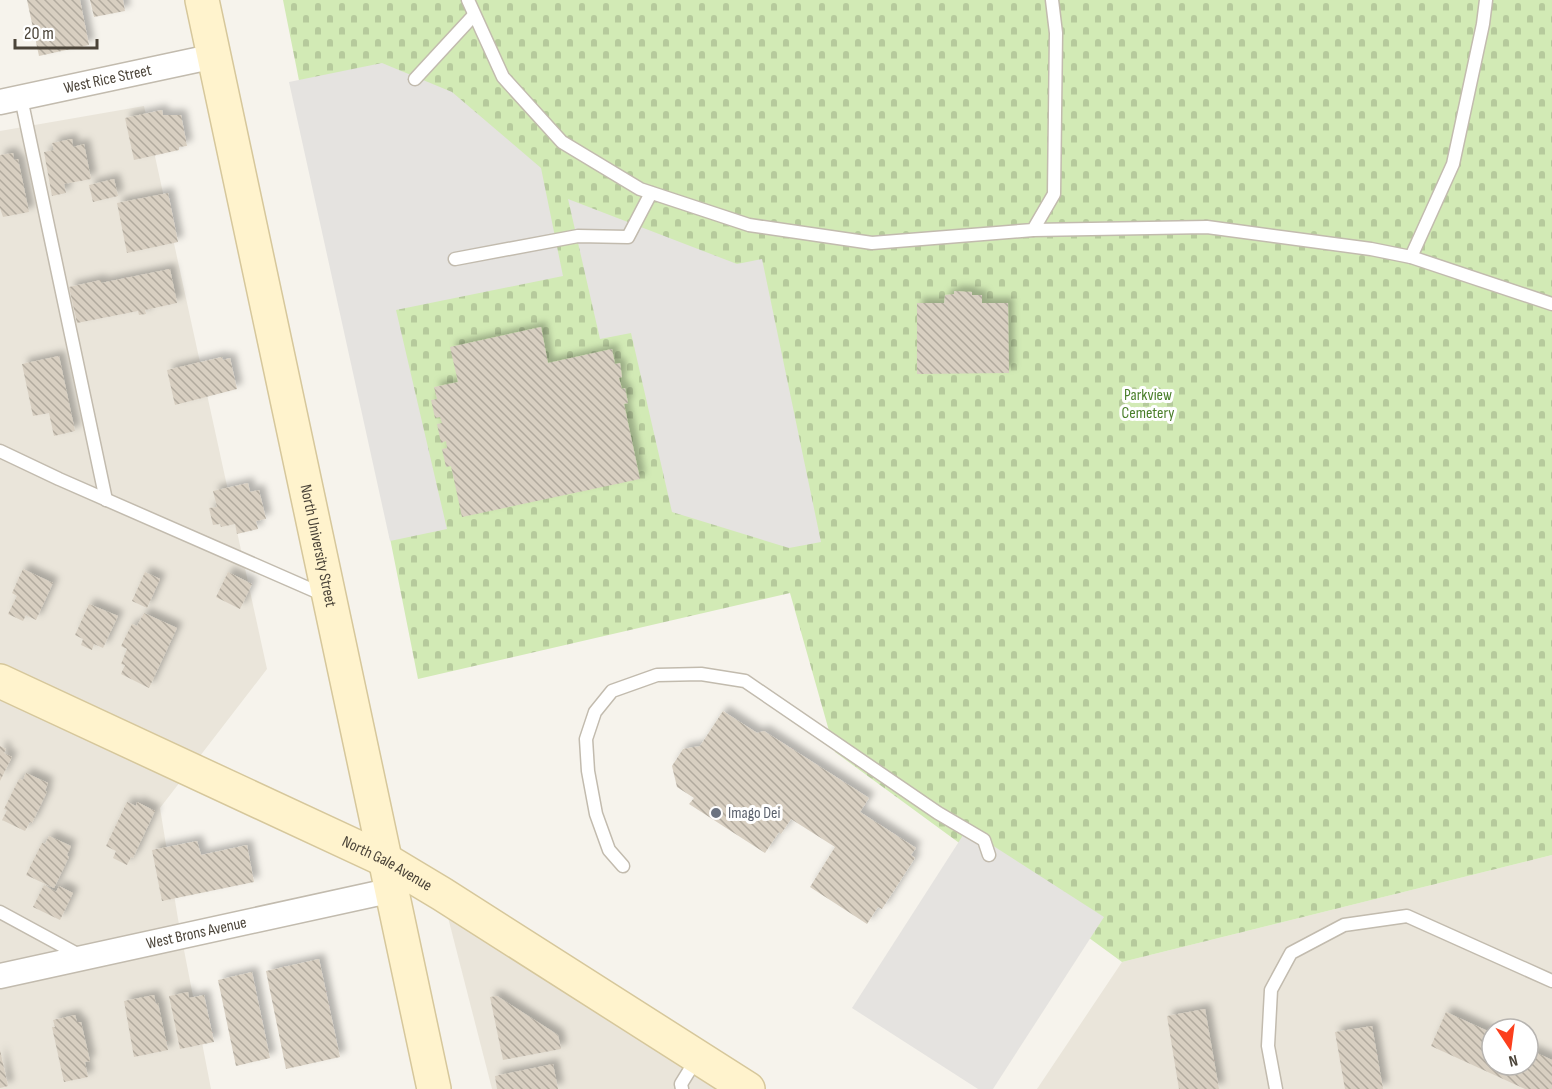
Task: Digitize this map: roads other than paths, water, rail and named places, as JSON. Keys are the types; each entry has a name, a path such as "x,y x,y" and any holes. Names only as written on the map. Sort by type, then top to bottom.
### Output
{"main road":[{"name":"North University Street","path":"202,0 434,1089"},
{"name":"North Gale Avenue","path":"0,681 390,876 442,894 748,1089"}],"street":[{"name":"West Rice Street","path":"11,100 215,56"},
{"name":"West Brons Avenue","path":"0,976 85,958 390,876"}],"lane":[{"path":"468,0 503,78 562,142 640,189 749,225 872,243 1033,230 1207,227 1371,249 1411,257 1552,304"},
{"path":"1033,230 1054,194 1056,33 1052,0"},
{"path":"1411,257 1453,164 1486,0"},
{"path":"415,79 474,15"},
{"path":"11,100 106,500"},
{"path":"455,259 578,236 628,237 651,193"},
{"path":"0,450 106,500 330,598"},
{"path":"623,866 609,850 596,814 588,771 586,739 595,711 612,691 657,675 701,674 745,681 938,813 984,840 989,855"},
{"path":"0,912 85,958"},
{"path":"1276,1089 1268,1046 1271,990 1291,953 1344,925 1407,916 1552,981"},
{"path":"682,1089 681,1084 698,1057"}],"place":[{"name":"Imago Dei","path":"716,813"}],"park label":[{"name":"Parkview Cemetery","path":"1148,404"}]}
